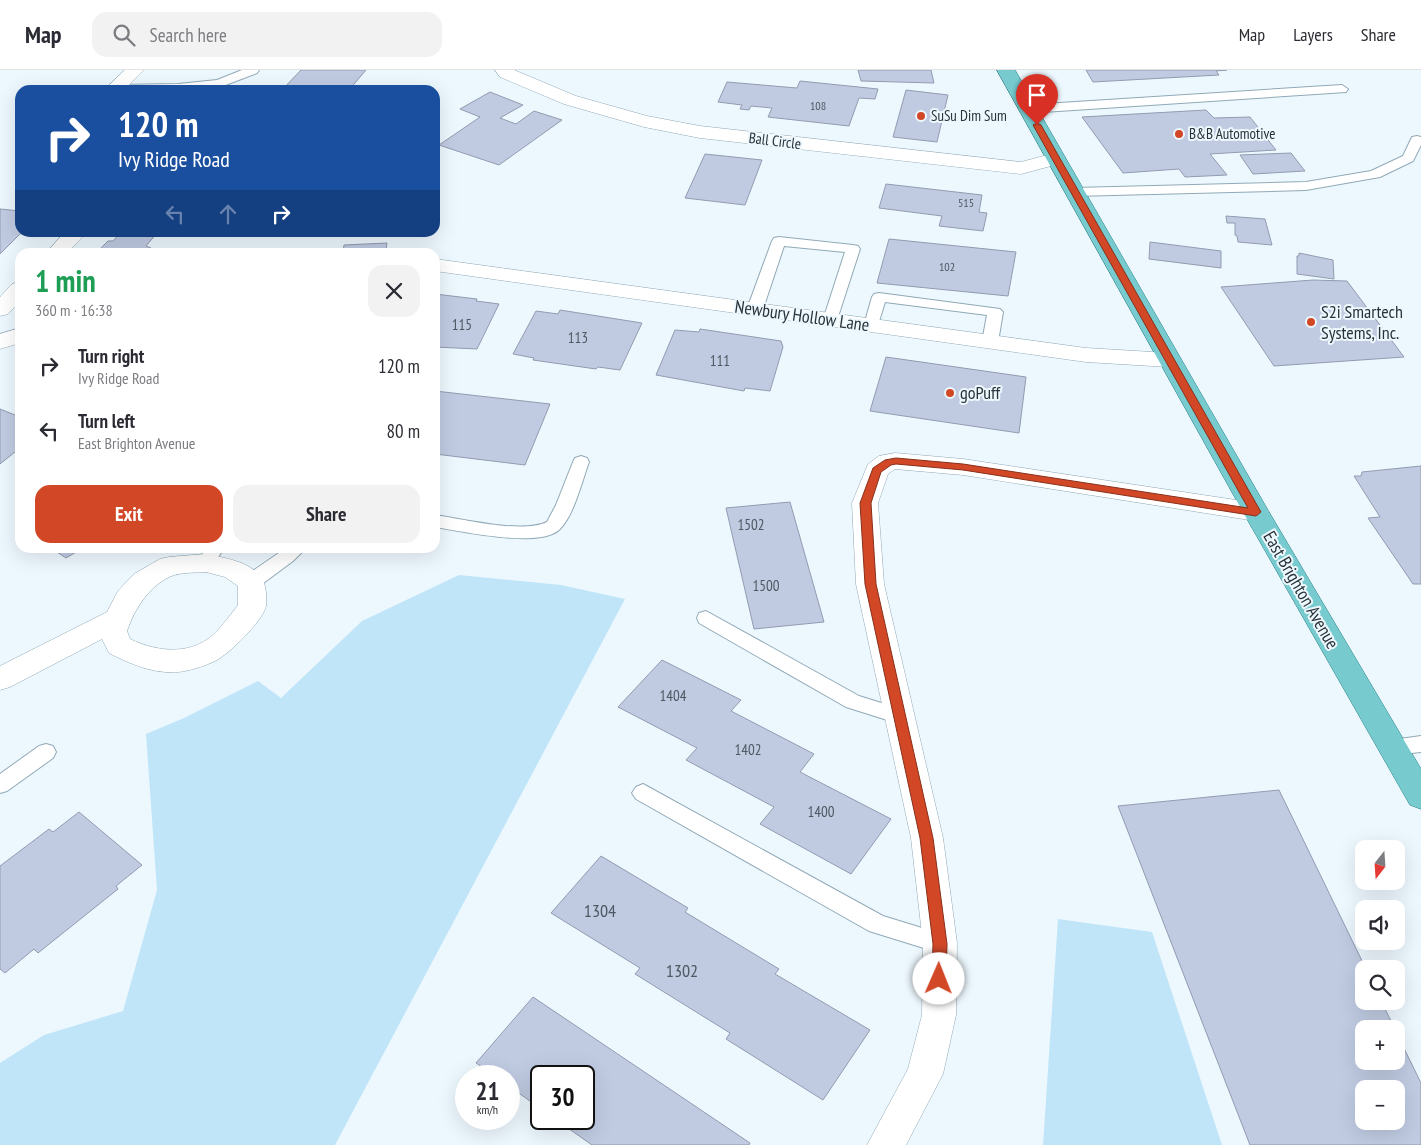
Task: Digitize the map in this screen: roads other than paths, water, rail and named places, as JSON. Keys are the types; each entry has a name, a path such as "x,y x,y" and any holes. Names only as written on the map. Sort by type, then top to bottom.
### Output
{"main road":[{"name":"East Brighton Avenue","path":"1006,70 1169,360 1421,796"}],"street":[{"path":"118,85 135,70"},
{"name":"Ball Circle","path":"504,70 506,73 570,100 644,121 700,132 1021,168 1055,159"},
{"path":"61,248 72,237"},
{"name":"Newbury Hollow Lane","path":"440,266 1086,355 1169,360"},
{"path":"0,309 15,294"},
{"path":"0,342 15,337"},
{"path":"886,1145 924,1074 939,1015 940,944 926,838 870,584 865,503 877,470 888,462 963,467 1256,512"},
{"path":"211,556 250,582 252,607 227,639 205,654 178,661 142,657 119,646 113,631 117,619 128,598 144,581 169,566 211,556"},
{"path":"0,679 117,619"}],"lane":[{"path":"203,85 219,83 253,70"},
{"path":"1028,108 1342,89"},
{"path":"1074,192 1306,186 1375,174 1408,158 1417,140"},
{"path":"755,309 779,240 853,249 832,320"},
{"path":"872,325 879,297 995,312 990,342"},
{"path":"440,522 521,533 538,533 552,526 559,515 580,462"},
{"path":"250,582 291,553"},
{"path":"706,618 853,702 900,716"},
{"path":"1392,746 1421,744"},
{"path":"0,785 46,752"},
{"path":"643,794 877,924 940,944"}],"place":[{"name":"SuSu Dim Sum","path":"921,116"},
{"name":"B&B Automotive","path":"1179,134"},
{"name":"S2i Smartech Systems, Inc.","path":"1311,322"},
{"name":"goPuff","path":"950,393"}]}
